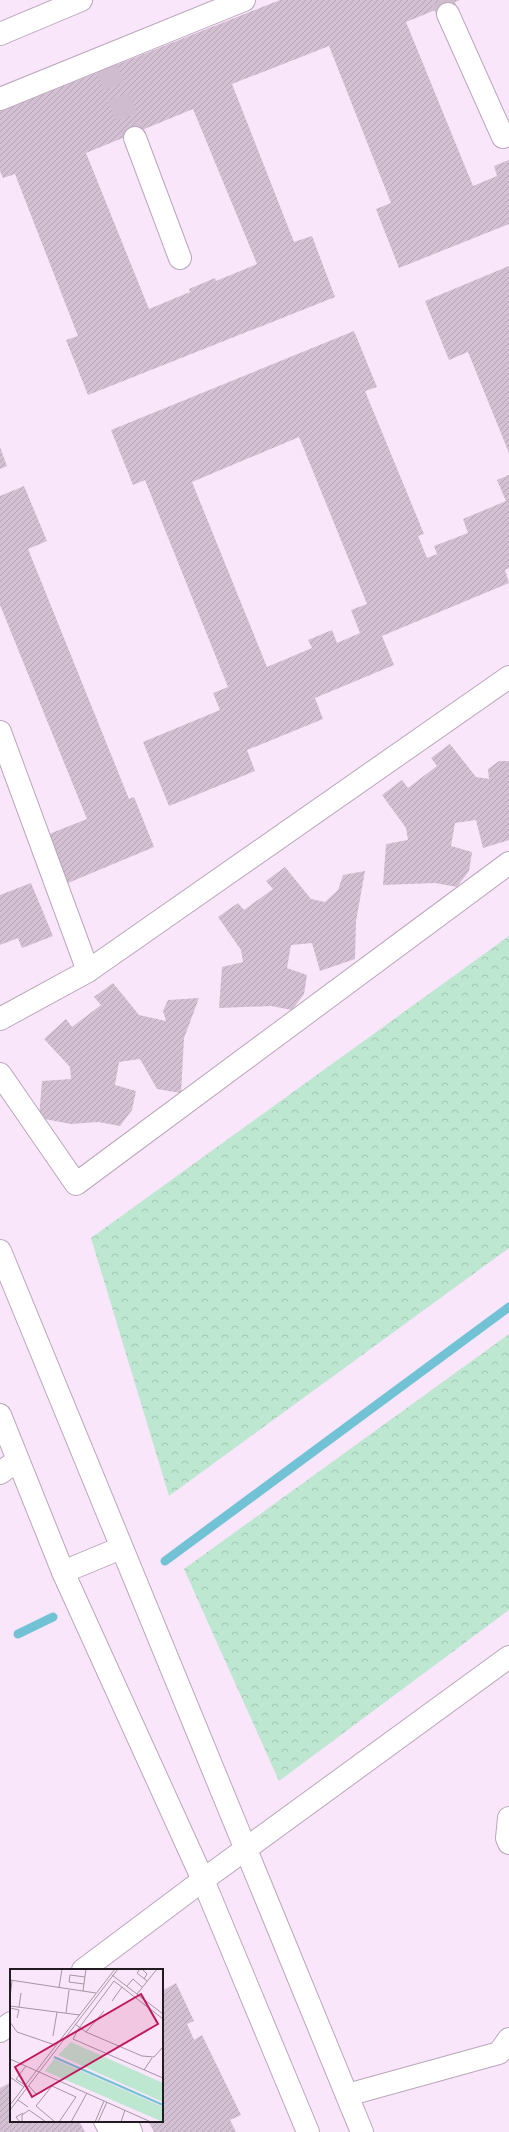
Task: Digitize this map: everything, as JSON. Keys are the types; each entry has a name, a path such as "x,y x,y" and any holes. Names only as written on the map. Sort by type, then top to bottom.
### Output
{"main road":[{"path":"0,34 81,0"},
{"path":"0,99 105,61 244,0"},
{"path":"448,14 503,137"},
{"path":"135,138 180,258"},
{"path":"0,1018 88,971 509,677"},
{"path":"0,732 88,971"},
{"path":"0,1074 76,1184 509,863"},
{"path":"0,1251 362,2132"},
{"path":"0,1415 63,1572 202,1880 308,2132"},
{"path":"0,1474 18,1460"},
{"path":"63,1572 121,1548"},
{"path":"84,1969 202,1880 509,1658"},
{"path":"509,1818 507,1838 509,1843"},
{"path":"0,2031 10,2024"},
{"path":"347,2095 498,2053 509,2039"},
{"path":"106,2122 111,2132"},
{"path":"126,2122 131,2132"}],"green space":[{"path":"509,936 509,1248 169,1496 91,1238"},
{"path":"509,1334 509,1610 279,1781 184,1569"}],"building":[{"path":"280,0 460,0 406,22 473,186 497,176 494,166 509,160 509,224 399,268 376,209 391,203 329,46 232,84 294,242 312,236 335,297 88,395 66,340 78,336 15,174 3,178 0,171 0,111","holes":["193,109 257,264 216,281 215,278 189,289 190,292 149,309 86,153"]},
{"path":"509,266 509,453 468,352 449,360 425,301"},
{"path":"354,331 377,387 365,391 424,534 418,536 427,558 437,554 434,546 468,533 463,519 506,501 497,480 509,475 509,568 505,570 509,583 382,636 394,665 315,698 323,719 247,750 255,771 169,806 143,742 220,710 213,693 228,687 145,480 133,485 111,430","holes":["299,437 367,604 351,610 360,633 337,643 332,630 308,640 312,648 267,667 192,482"]},
{"path":"0,447 7,466 0,469"},
{"path":"24,486 47,541 28,549 129,799 134,797 154,847 63,885 44,836 87,819 0,605 0,496"},
{"path":"450,744 476,777 489,779 488,769 499,761 509,761 509,840 483,848 476,820 455,823 451,846 472,852 469,871 457,887 435,883 383,885 386,844 408,840 406,828 382,795 402,780 408,788 437,766 431,758"},
{"path":"285,867 311,899 325,902 338,890 343,875 365,871 356,921 355,959 320,971 312,943 291,945 287,968 307,975 304,994 292,1010 271,1006 219,1008 222,967 243,962 241,950 218,917 238,903 244,910 273,889 266,881"},
{"path":"31,883 53,936 22,948 18,938 0,945 0,895"},
{"path":"113,983 139,1015 166,1021 163,1011 168,1000 199,998 184,1038 181,1093 157,1089 140,1059 119,1062 115,1085 136,1091 132,1110 120,1126 98,1122 71,1124 39,1118 42,1081 71,1079 70,1067 44,1039 66,1019 72,1027 101,1005 94,997"},
{"path":"176,1983 194,2021 187,2024 194,2040 202,2035 241,2115 230,2120 236,2132 154,2132 149,2122 163,2122 163,1990"},
{"path":"10,2083 10,2122 80,2122 85,2132 0,2132 0,2088"}],"waterway":[{"path":"165,1561 509,1307"},
{"path":"18,1634 53,1617"}],"tunnel":[{"path":"442,0 448,14"},
{"path":"106,66 135,138"}]}
